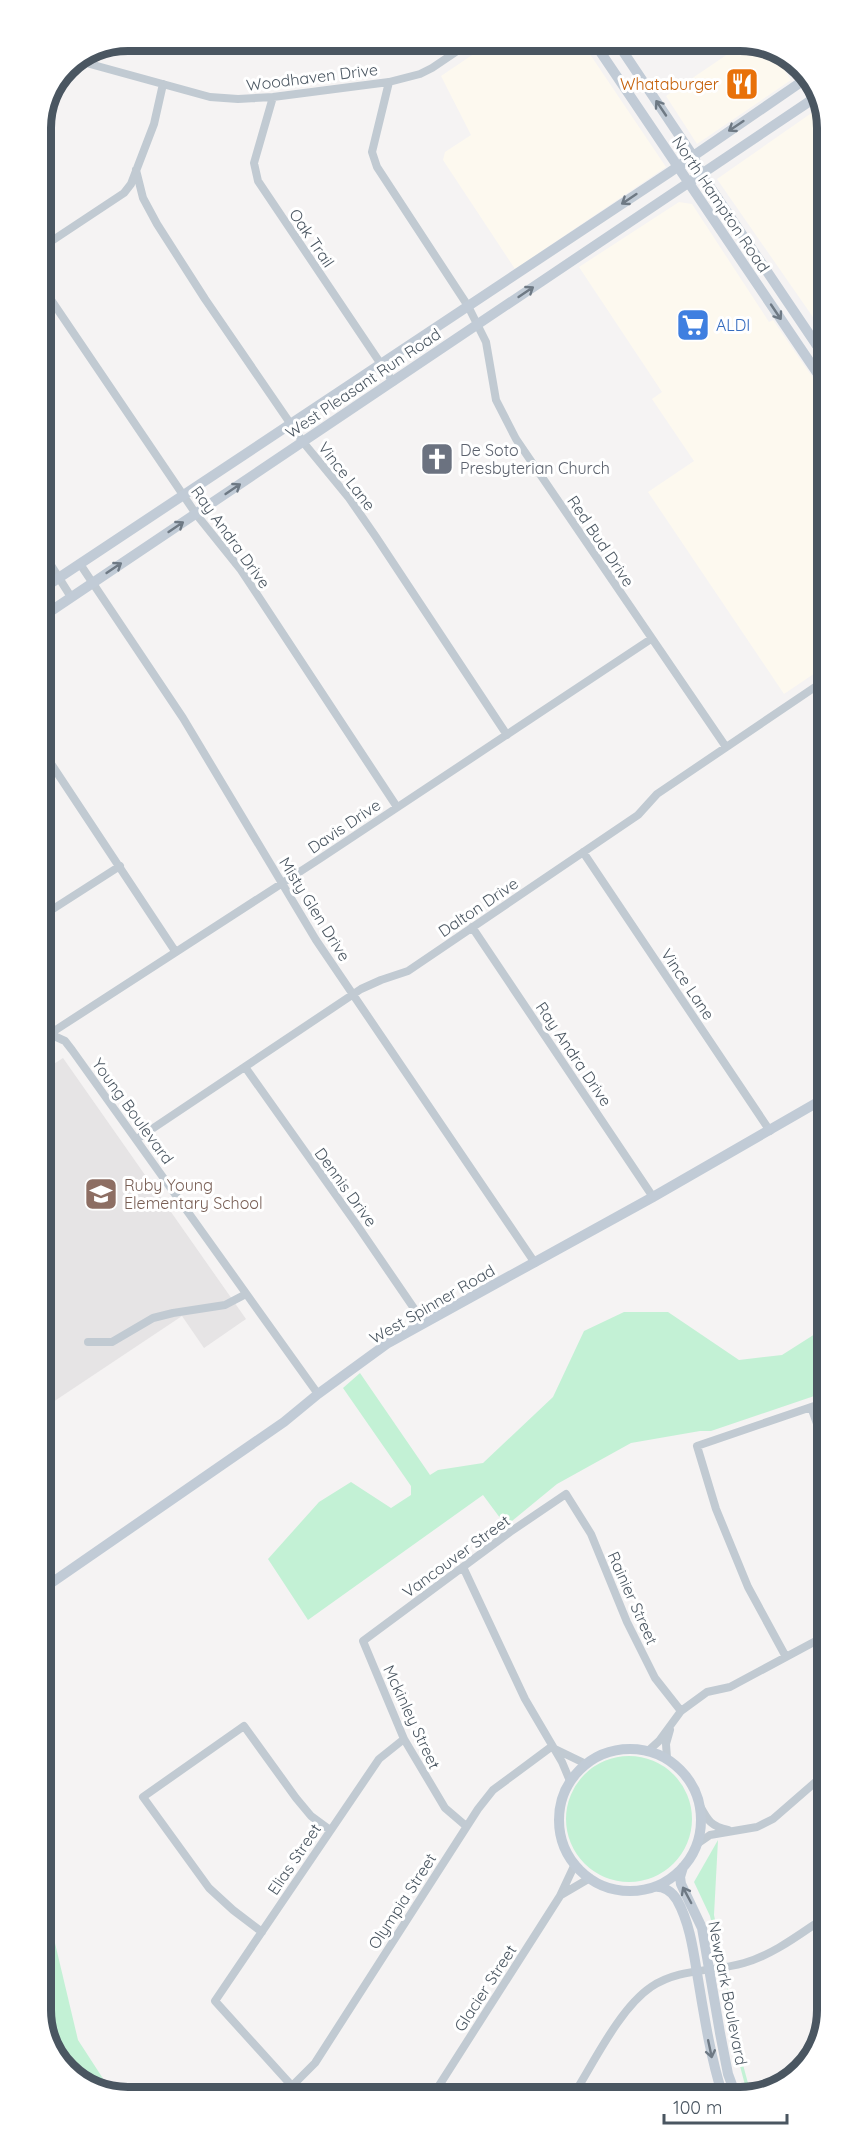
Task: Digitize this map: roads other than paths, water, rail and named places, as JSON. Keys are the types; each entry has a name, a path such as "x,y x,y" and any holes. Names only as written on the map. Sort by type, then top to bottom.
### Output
{"main road":[{"name":"North Hampton Road","path":"600,51 817,370"},
{"name":"North Hampton Road","path":"623,51 693,156 702,175 817,346"},
{"name":"West Pleasant Run Road","path":"51,583 678,167 802,82"},
{"path":"780,96 792,113"},
{"name":"West Pleasant Run Road","path":"51,611 812,100"},
{"path":"752,277 765,268"},
{"name":"West Spinner Road","path":"51,1583 284,1422 388,1343 653,1197 817,1103"},
{"path":"631,1748 648,1750 667,1758 682,1771 694,1787 700,1806 701,1826 697,1844 683,1867 668,1879 638,1890 619,1889 590,1878 575,1864 566,1850 560,1832 559,1815 570,1781 586,1764 600,1755 615,1750 631,1748"},
{"name":"Newpark Boulevard","path":"683,1867 680,1877 681,1884 702,1928 728,2074 733,2087"},
{"name":"Newpark Boulevard","path":"650,1887 665,1889 676,1899 688,1927 714,2068 720,2087"},
{"path":"704,2012 716,2010"}],"street":[{"name":"Woodhaven Drive","path":"86,63 210,97 238,99 273,97 388,82 420,74 457,51"},
{"name":"Red Bud Drive","path":"388,82 372,153 377,167 468,306 486,342 496,400 516,439 726,747"},
{"path":"51,241 124,193 131,184 154,124 163,84"},
{"name":"Oak Trail","path":"273,97 254,163 258,181 393,382"},
{"name":"Vince Lane","path":"136,170 143,198 205,299 303,442 349,498 507,735"},
{"name":"Ray Andra Drive","path":"51,300 196,514 241,570 397,807"},
{"name":"Misty Glen Drive","path":"80,564 183,718 316,940 535,1263"},
{"path":"51,565 71,597"},
{"name":"Davis Drive","path":"51,1029 282,883 651,639"},
{"name":"Dalton Drive","path":"137,1139 354,994 381,980 408,971 638,815 657,794 817,686"},
{"path":"51,769 120,866 176,951"},
{"name":"Vince Lane","path":"584,852 770,1131"},
{"path":"51,910 120,866"},
{"name":"Ray Andra Drive","path":"472,927 653,1197"},
{"name":"Young Boulevard","path":"51,1034 65,1041 72,1050 318,1394"},
{"name":"Dennis Drive","path":"245,1067 424,1323"},
{"path":"88,1342 112,1342 153,1318 225,1305 246,1294"},
{"path":"786,1657 748,1587 716,1509 698,1446 817,1405"},
{"path":"811,1407 817,1424"},
{"name":"Vancouver Street","path":"363,1641 566,1494"},
{"name":"Rainier Street","path":"566,1494 591,1534 627,1622 655,1678 681,1711"},
{"path":"463,1567 525,1699 551,1747 562,1762 570,1781"},
{"path":"648,1750 659,1741 681,1711 707,1692 730,1686 817,1640"},
{"name":"Mckinley Street","path":"363,1641 404,1739 445,1808 466,1826"},
{"path":"262,1932 209,1888 143,1797 244,1726 296,1798 311,1816 330,1830"},
{"path":"667,1758 666,1744 671,1726"},
{"name":"Elias Street","path":"292,2086 215,2001 378,1759 404,1739"},
{"path":"551,1747 586,1764"},
{"name":"Olympia Street","path":"292,2086 315,2063 466,1826 493,1790 551,1747"},
{"path":"697,1844 710,1835 757,1827 772,1820 817,1781"},
{"path":"700,1806 708,1821 716,1827 729,1831"},
{"name":"Glacier Street","path":"438,2087 560,1896 575,1864"},
{"name":"Glacier Street","path":"560,1896 590,1878"},
{"path":"578,2087 625,2013 638,1998 663,1980 756,1960 817,1923"}],"place":[{"name":"Whataburger","path":"742,84"},
{"name":"ALDI","path":"693,325"},
{"name":"De Soto Presbyterian Church","path":"437,459"},
{"name":"Ruby Young Elementary School","path":"101,1194"}]}
